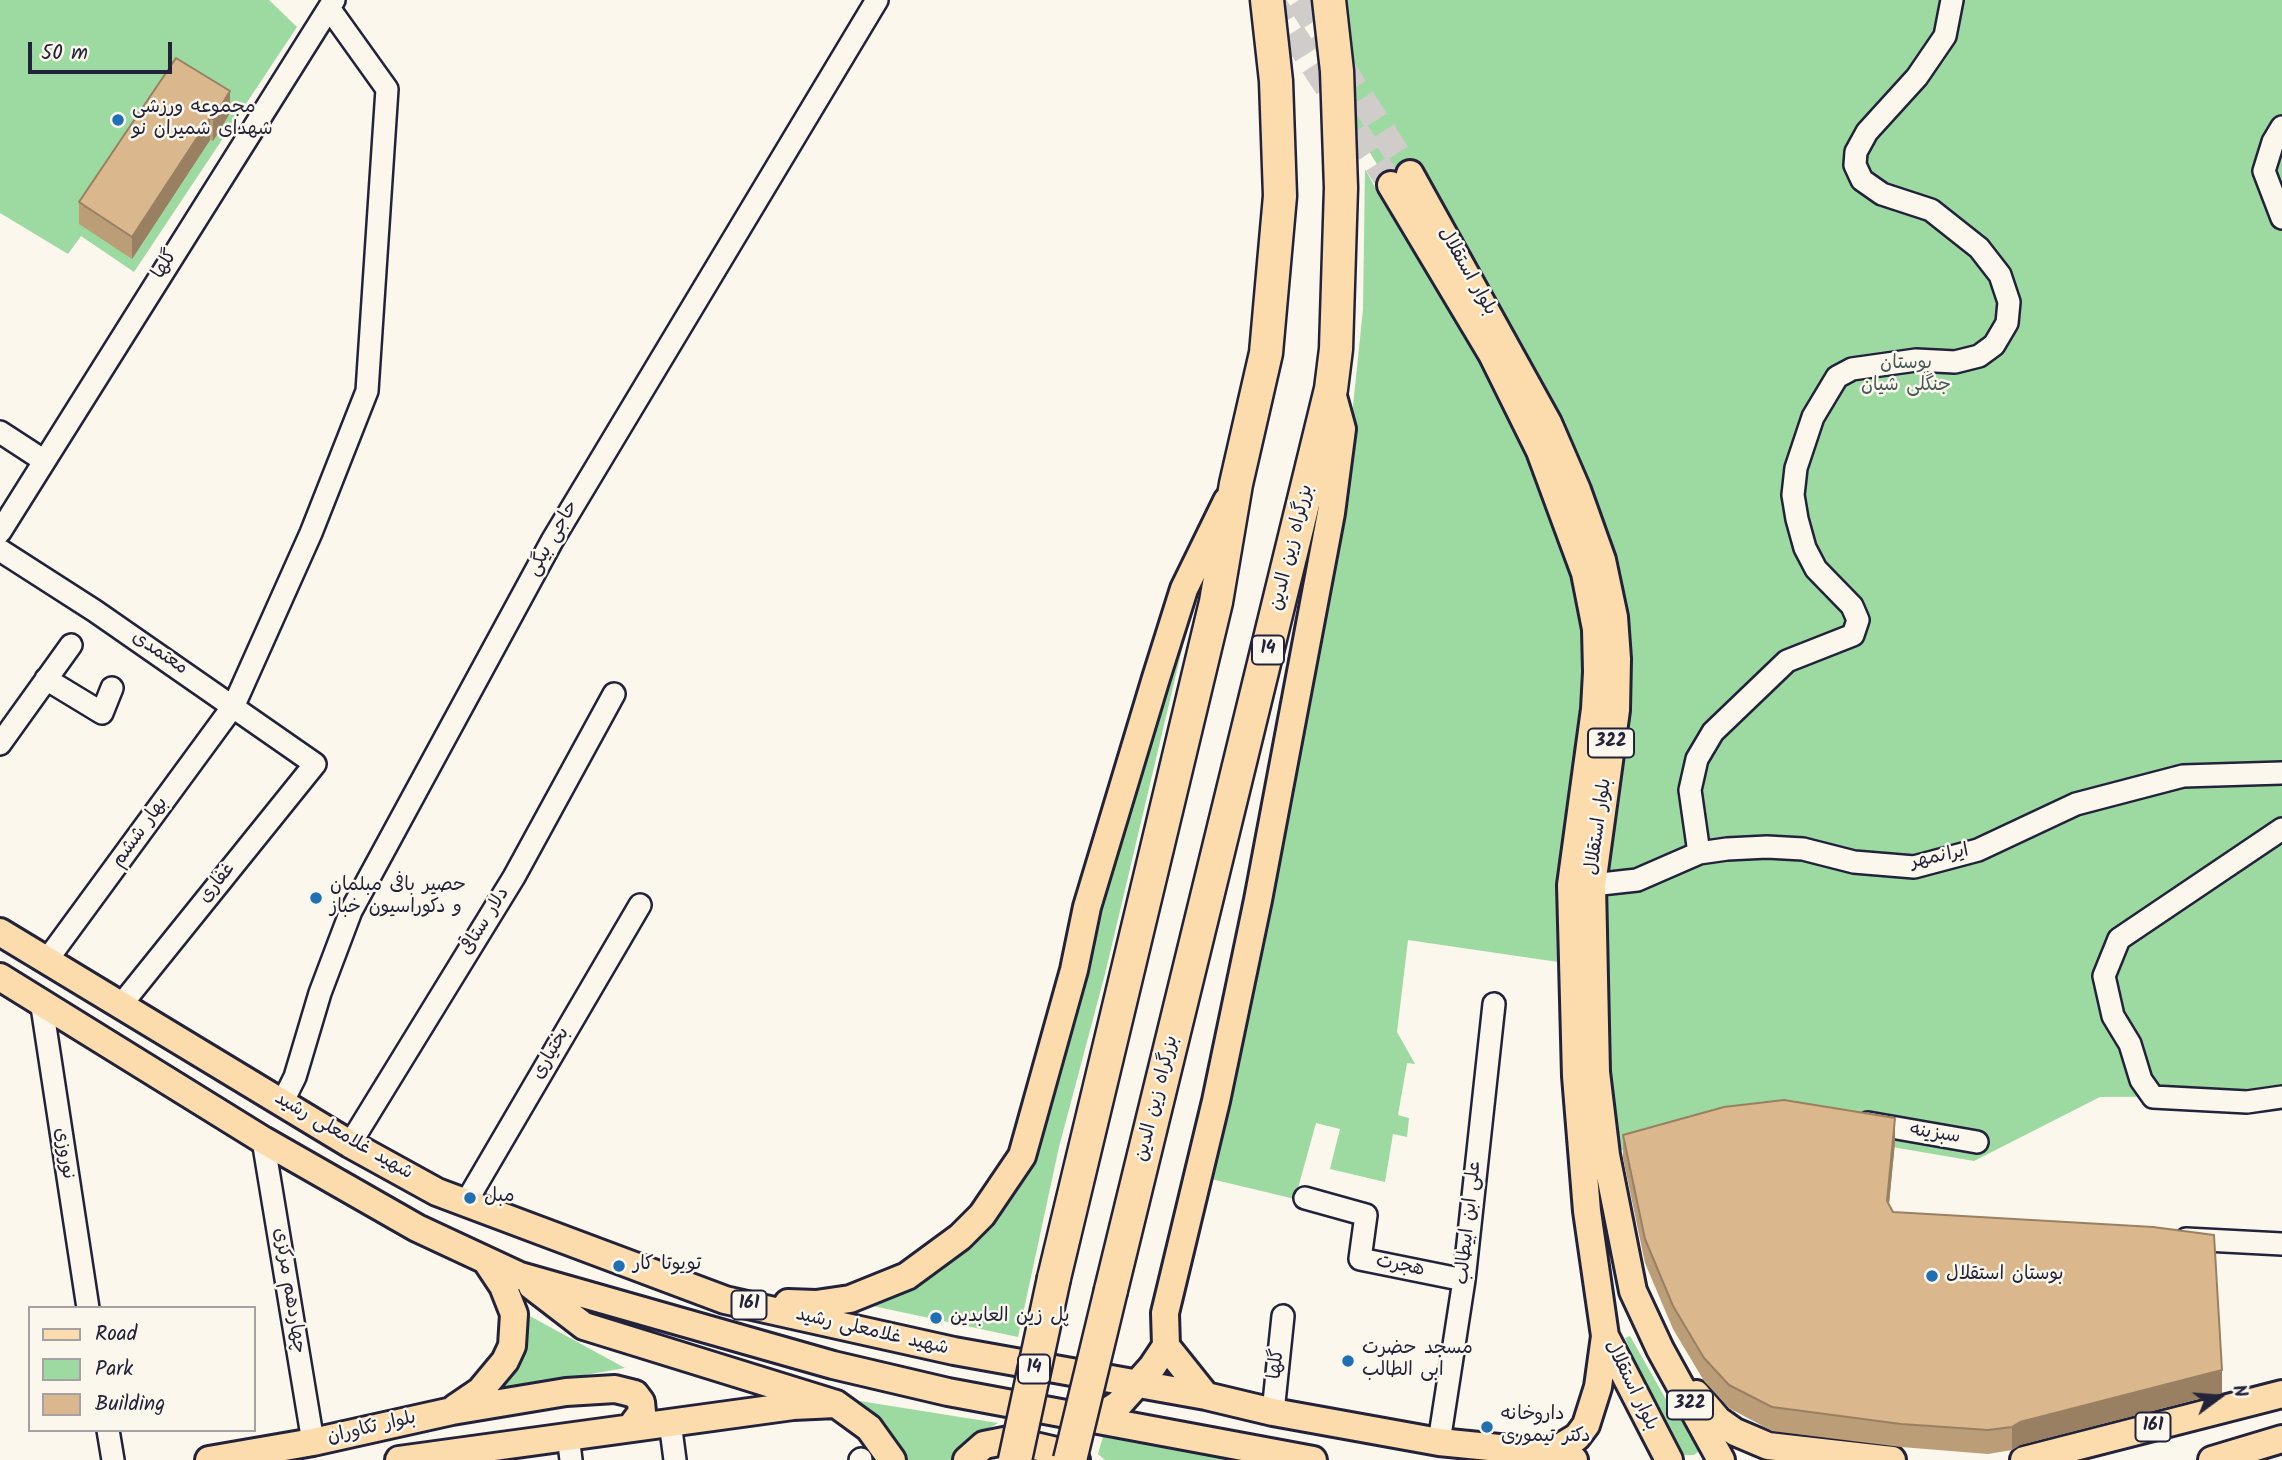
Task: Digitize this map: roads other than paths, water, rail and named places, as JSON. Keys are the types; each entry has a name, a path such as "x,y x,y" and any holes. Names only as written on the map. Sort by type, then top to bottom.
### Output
{"highway":[{"name":"14","path":"1015,1460 1054,1278 1216,602 1236,484 1266,353 1280,196 1276,81 1267,0"},
{"name":"بزرگراه زین الدین","path":"1070,1460 1331,389 1336,349 1341,188 1337,71 1329,0"}],"main road":[{"name":"بلوار استقلال","path":"1669,1460 1605,1336 1587,1211 1576,1076 1571,885 1595,709 1596,629 1585,573 1540,451 1400,179 1548,423 1577,490 1602,560 1614,617 1617,659 1616,710 1592,885 1597,1072 1605,1149 1633,1292 1660,1349 1721,1460"},
{"path":"1206,1396 1166,1346 1165,1313 1216,1101 1258,900 1331,513 1342,429 1331,389"},
{"path":"725,1300 816,1304 850,1299 907,1276 960,1237 1001,1189 1022,1156 1074,970 1087,907 1184,589 1236,484"},
{"name":"شهید غلامعلی رشید","path":"0,932 350,1144 465,1204 725,1300 954,1351 1206,1396 1273,1412 1439,1442 1539,1452 1574,1460"},
{"name":"شهید غلامعلی رشید","path":"0,977 263,1140 417,1228 520,1276 833,1365 948,1392 1313,1460"},
{"path":"452,1411 480,1391 505,1361 512,1346 514,1314 503,1286 487,1262"},
{"path":"520,1276 584,1326 836,1404 869,1428 892,1460"},
{"path":"1539,1452 1562,1446 1577,1437 1586,1425 1598,1387 1605,1336"},
{"path":"1096,1419 1119,1404 1166,1346"},
{"path":"1660,1349 1718,1420 1743,1436 1782,1449 1892,1460"},
{"name":"بلوار تکاوران","path":"209,1460 313,1442 452,1411 566,1392 625,1390 641,1402 642,1412 631,1427"},
{"name":"161","path":"2024,1460 2282,1394"},
{"name":"بلوار تکاوران","path":"399,1460 570,1448 631,1427 793,1406 836,1404"},
{"path":"2212,1460 2282,1439"},
{"path":"967,1460 984,1445 1009,1440 1052,1450 1076,1460"}],"street":[{"name":"حاجی بیگی","path":"282,1102 295,1077 324,982 351,911 552,541 877,0"},
{"path":"1699,853 1690,790 1697,760 1713,732 1787,661 1853,635 1858,620 1852,606 1816,569 1805,548 1797,519 1793,495 1796,468 1813,417 1837,377 1852,369 1916,359 1955,362 1979,356 1994,345 2007,323 2009,302 2000,275 1979,248 1931,210 1882,194 1862,180 1856,165 1856,152 1867,132 1917,77 1945,36 1952,0"},
{"name":"گلها","path":"0,532 332,4"},
{"name":"بهار ششم","path":"47,960 234,705 311,533 367,391 387,89 332,4"},
{"path":"2282,127 2273,142 2264,171 2282,218"},
{"path":"0,432 43,460"},
{"name":"معتمدی","path":"0,550 234,705 315,764"},
{"path":"0,744 71,645"},
{"path":"46,679 102,713 112,688"},
{"name":"دلار ستاقی","path":"350,1144 514,877 614,694"},
{"name":"غفاری","path":"121,1005 315,764"},
{"name":"ایرانمهر","path":"1592,885 1637,880 1699,853 1768,847 1803,849 1854,862 1914,867 1978,850 2076,804 2183,776 2282,772"},
{"path":"2282,828 2119,939 2104,976 2113,1016 2130,1044 2141,1080 2153,1097 2247,1102 2282,1097"},
{"name":"بختیاری","path":"465,1204 640,905"},
{"name":"نوروزی","path":"41,1000 88,1306"},
{"name":"علی ابن ابیطالب","path":"1439,1442 1464,1280 1493,1004"},
{"name":"سبزینه","path":"1847,1120 1977,1142"},
{"name":"چهاردهم مرکزی","path":"263,1140 313,1442"},
{"path":"1605,1149 1631,1142"},
{"name":"هجرت","path":"1305,1198 1366,1215 1360,1259 1464,1280"},
{"path":"2159,1237 2282,1244"},
{"name":"گلها","path":"1273,1412 1283,1316"},
{"path":"670,1422 675,1460"},
{"path":"108,1432 113,1460"}],"tunnel":[{"path":"1271,0 1391,185"},
{"path":"1299,0 1410,174"}],"place":[{"name":"مجموعه ورزشی شهدای شمیران نو","path":"118,120"},
{"name":"حصیر بافی مبلمان و دکوراسیون خباز","path":"316,898"},
{"name":"مبل","path":"470,1198"},
{"name":"تویوتا کار","path":"619,1266"},
{"name":"بوستان استقلال","path":"1932,1276"},
{"name":"پل زین العابدین","path":"936,1318"},
{"name":"مسجد حضرت ابی الطالب","path":"1348,1361"},
{"name":"داروخانه دکتر تیموری","path":"1487,1427"}],"park label":[{"name":"بوستان جنگلی شیان","path":"1906,376"}]}
